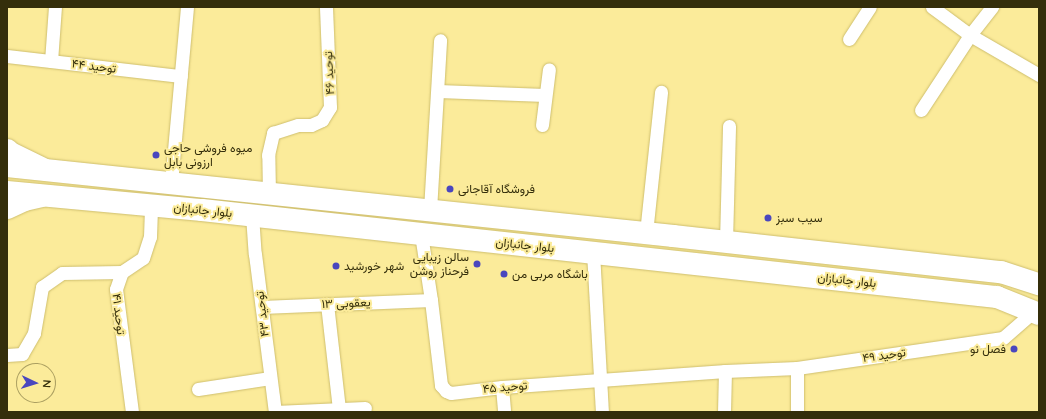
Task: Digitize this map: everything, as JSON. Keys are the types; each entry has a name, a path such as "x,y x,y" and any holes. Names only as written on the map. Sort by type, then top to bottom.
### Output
{"highway":[{"name":"بلوار جانبازان","path":"7,166 1001,272 1039,284"},
{"name":"بلوار جانبازان","path":"7,192 252,215 997,297 1037,313"}],"main road":[{"path":"7,149 15,155 50,171"},
{"path":"7,208 24,200 48,195"}],"street":[{"path":"51,61 55,7"},
{"path":"172,183 187,7"},
{"name":"توحید ۴۶","path":"269,194 268,155 273,133 298,125 311,125 322,120 330,107 326,7"},
{"path":"849,39 870,7"},
{"path":"932,7 970,36 1039,75"},
{"path":"921,110 970,36 992,7"},
{"path":"430,210 440,40"},
{"name":"توحید ۴۴","path":"7,56 180,76"},
{"path":"542,124 549,69"},
{"path":"438,91 545,95"},
{"path":"646,233 661,92"},
{"path":"726,242 729,126"},
{"path":"7,355 22,354 34,333 42,287 62,274 122,272 143,258 150,237 151,205"},
{"name":"توحید ۴۳","path":"252,215 270,378 276,412"},
{"name":"توحید ۴۵","path":"421,234 431,300 441,385 446,391 451,393 502,387 725,371"},
{"path":"593,252 602,412"},
{"name":"توحید ۴۱","path":"122,272 116,289 132,412"},
{"name":"یعقوبی ۱۳","path":"262,306 431,300"},
{"path":"327,304 339,409"},
{"name":"توحید ۴۹","path":"725,371 797,368 1003,338 1037,313"},
{"path":"796,412 797,368"},
{"path":"724,412 725,371"},
{"path":"198,389 270,378"},
{"path":"502,387 504,412"},
{"path":"276,412 365,408"}],"place":[{"name":"میوه فروشی حاجی ارزونی بابل","path":"156,155"},
{"name":"فروشگاه آقاجانی","path":"450,189"},
{"name":"سیب سبز","path":"768,218"},
{"name":"سالن زیبایی فرحناز روشن","path":"477,264"},
{"name":"شهر خورشید","path":"336,266"},
{"name":"باشگاه مربی من","path":"504,274"},
{"name":"فصل نو","path":"1014,349"}]}
